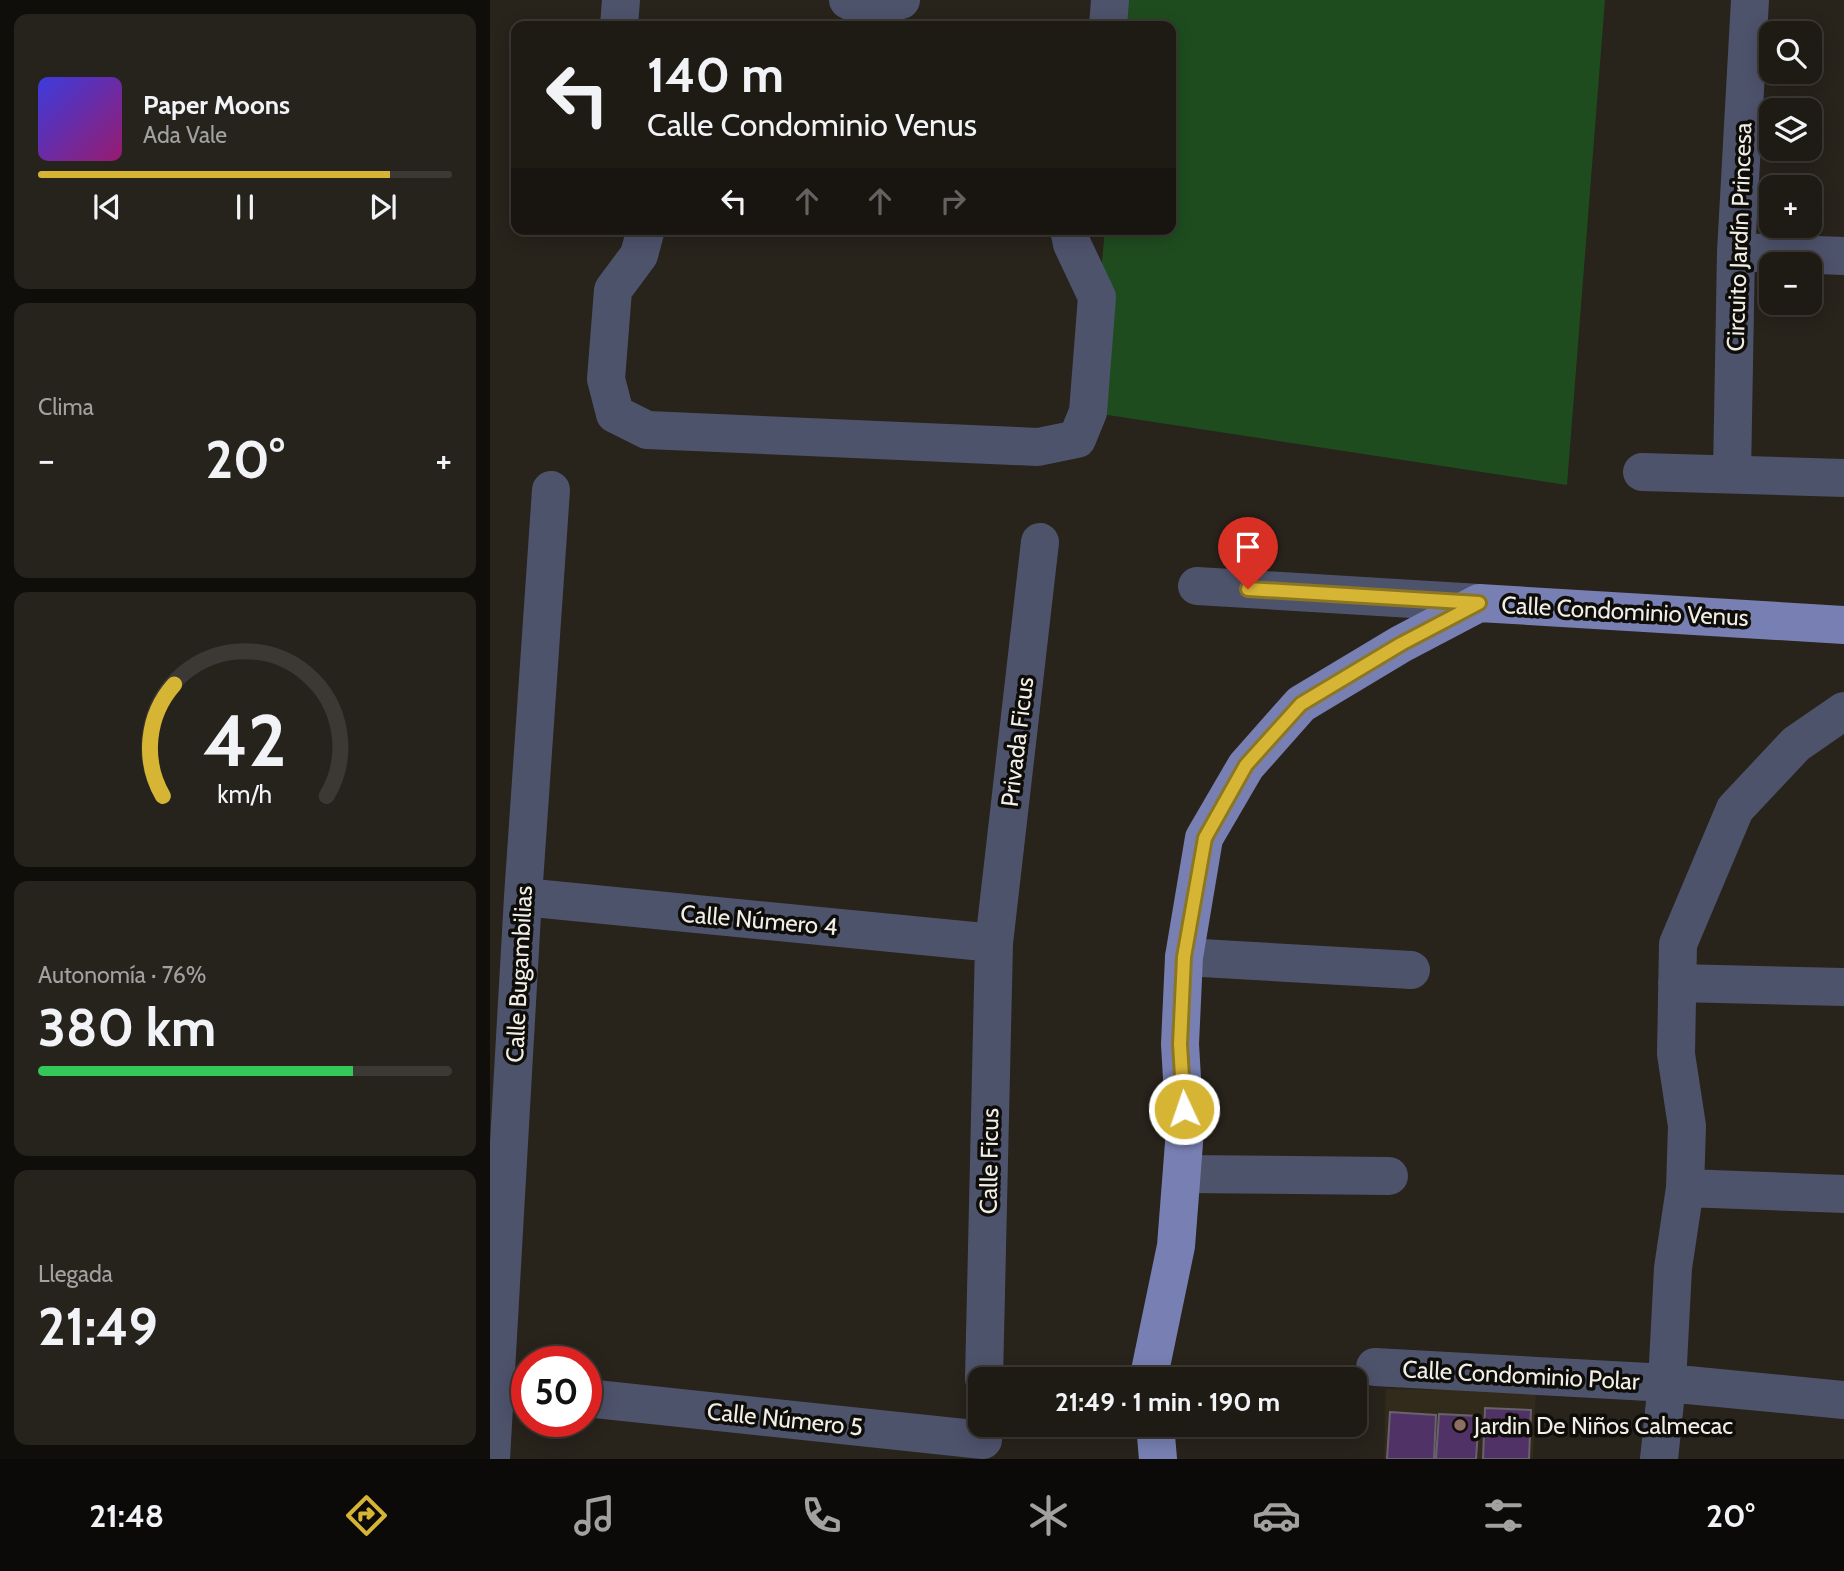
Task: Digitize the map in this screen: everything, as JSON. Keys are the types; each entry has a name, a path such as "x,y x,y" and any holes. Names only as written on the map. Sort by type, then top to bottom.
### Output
{"main road":[{"name":"Calle Condominio Venus","path":"1479,603 1844,625"},
{"path":"1151,1367 1175,1246 1185,1130 1180,1044 1184,957 1205,838 1246,765 1301,704 1401,644 1479,603"},
{"path":"1156,1437 1158,1459"}],"street":[{"path":"619,21 621,0"},
{"path":"848,0 901,0"},
{"path":"1108,21 1110,0"},
{"name":"Circuito Jardín Princesa","path":"1732,474 1736,252 1750,0"},
{"path":"644,235 639,255 613,290 606,379 615,414 647,430 1038,447 1077,439 1088,412 1097,297 1070,235"},
{"path":"1736,252 1844,256"},
{"path":"1642,472 1844,478"},
{"name":"Calle Bugambilias","path":"512,1346 523,897 551,490"},
{"name":"Privada Ficus","path":"994,943 1040,542"},
{"name":"Calle Condominio Venus","path":"1197,586 1479,603"},
{"path":"1658,1459 1667,1383 1673,1268 1685,1188 1687,1126 1676,1054 1678,944 1735,809 1796,744 1844,711"},
{"name":"Calle Número 4","path":"523,897 994,943"},
{"name":"Calle Ficus","path":"984,1367 994,943"},
{"path":"1184,957 1411,970"},
{"path":"1677,983 1844,987"},
{"path":"1182,1174 1389,1176"},
{"path":"1685,1188 1844,1194"},
{"name":"Calle Condominio Polar","path":"1375,1367 1667,1383 1844,1400"},
{"name":"Calle Bugambilias","path":"491,1459 511,1390"},
{"name":"Calle Número 5","path":"602,1400 983,1441"}],"shaded area":[{"name":"Jardin De Niños Calmecac","path":"1386,1389 1536,1391 1533,1459 1384,1459"}],"green space":[{"path":"1126,0 1605,0 1567,485 1088,412 1104,235 1176,235 1176,21 1124,21"}],"building":[{"path":"1485,1408 1531,1410 1529,1459 1483,1459"},
{"path":"1390,1412 1436,1415 1434,1459 1387,1459"},
{"path":"1439,1414 1479,1416 1476,1459 1436,1459"}],"place":[{"name":"Jardin De Niños Calmecac","path":"1460,1425"}],"route":[{"path":"1184,1109 1180,1044 1184,957 1205,838 1246,765 1301,704 1401,644 1479,603 1248,589"}]}
